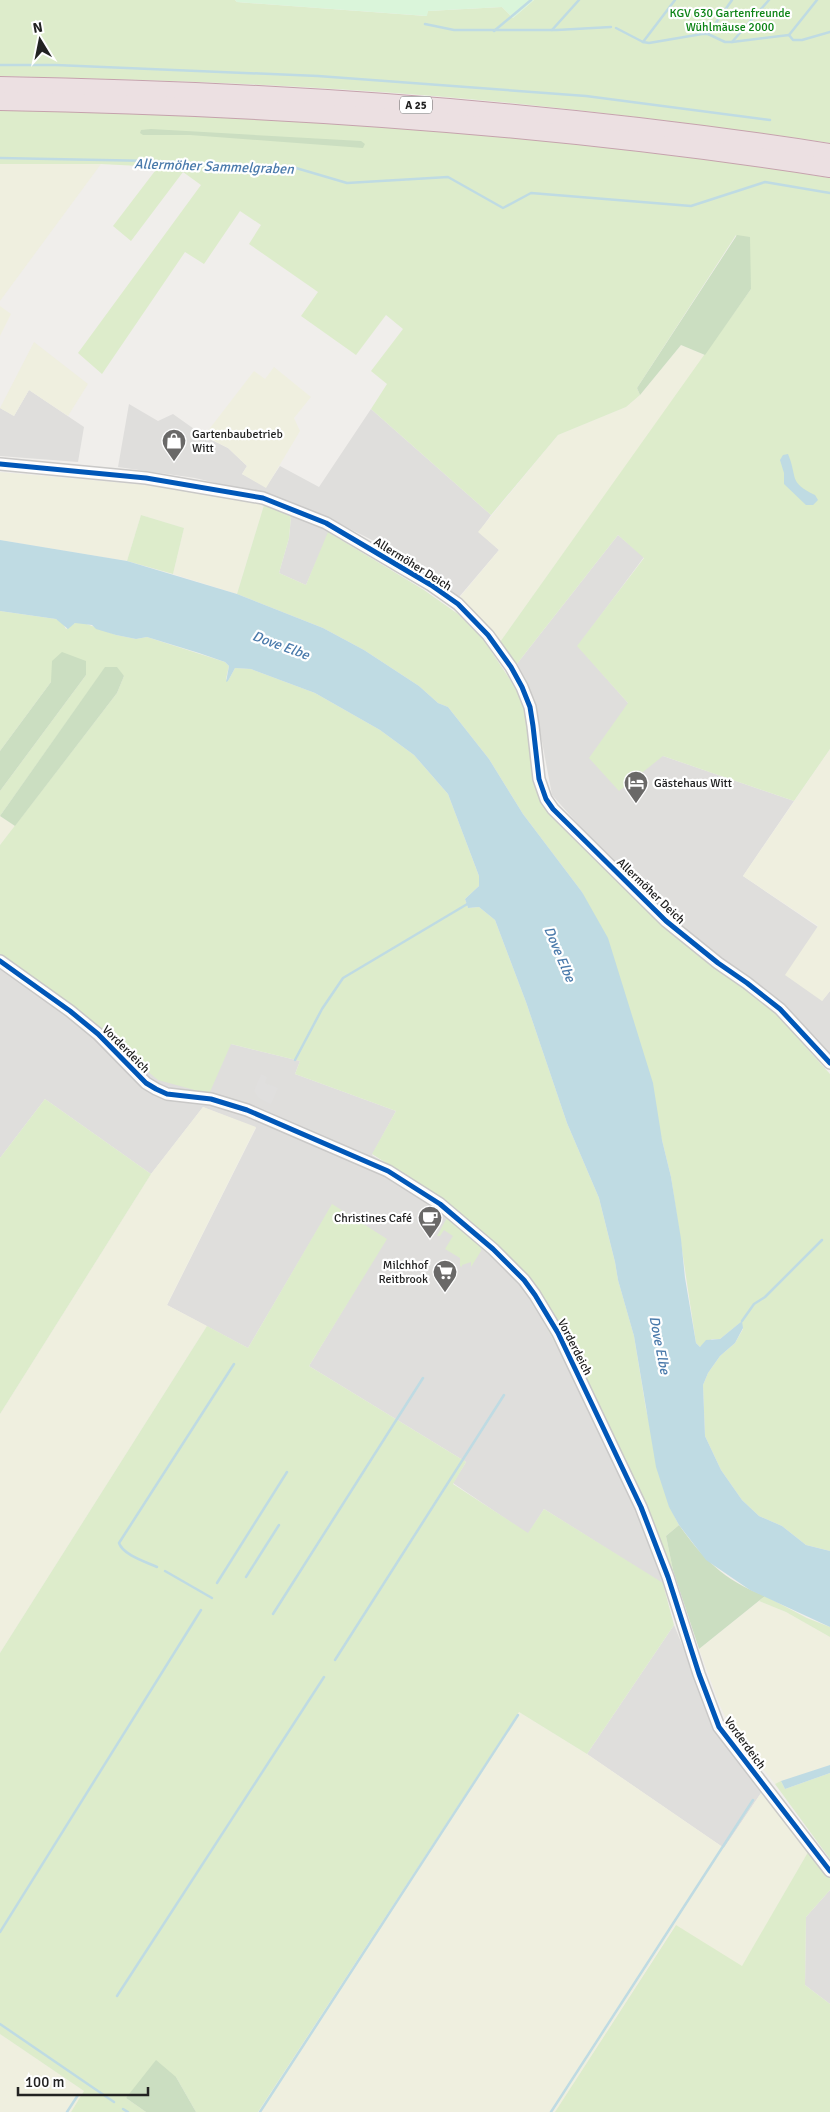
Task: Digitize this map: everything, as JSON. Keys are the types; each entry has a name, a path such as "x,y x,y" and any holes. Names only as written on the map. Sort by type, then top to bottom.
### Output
{"highway":[{"name":"A 25","path":"0,86 135,88 306,96 486,110 581,120 830,153"},
{"name":"A 25","path":"0,101 133,103 306,111 486,125 645,142 830,168"}],"street":[{"name":"Allermöher Deich","path":"0,464 146,478 263,498 326,523 431,585 458,604 488,635 511,667 522,688 531,712 539,779 546,799 553,809 666,921 780,1009 830,1063"},
{"name":"Vorderdeich","path":"0,961 98,1034 146,1083 167,1094 211,1100 247,1110 388,1171 440,1204 493,1249 524,1280 558,1333 641,1506 668,1576 699,1674 719,1727 830,1871"}],"shaded area":[{"path":"29,390 84,427 78,462 0,456 0,408 14,416"},
{"path":"129,404 158,421 173,414 204,436 228,448 247,466 242,474 266,487 280,466 319,487 371,409 491,515 479,532 499,550 459,597 376,542 334,521 306,585 279,573 289,538 291,516 294,508 261,494 195,478 118,467"},
{"path":"618,535 644,557 578,646 628,703 663,756 794,801 743,876 818,927 822,1001 830,991 830,1055 663,910 595,843 552,795 534,699 516,665"},
{"path":"0,959 231,1044 300,1061 295,1074 396,1111 372,1155 436,1195 529,1294 592,1412 637,1508 663,1584 544,1509 528,1534 453,1483 466,1462 309,1366 386,1239 332,1205 248,1348 167,1305 256,1128 203,1107 151,1174 45,1099 0,1158"},
{"path":"261,1074 267,1077 265,1083 278,1088 271,1104 259,1098 254,1091"},
{"path":"674,1625 716,1728 763,1790 724,1848 587,1754"},
{"path":"830,1890 830,2004 805,1985 806,1917"}],"green space":[{"name":"KGV 630 Gartenfreunde Wühlmäuse 2000","path":"0,0 235,0 237,2 426,16 428,11 502,7 513,18 534,0 830,0 830,143 711,126 411,94 219,83 0,76"},
{"path":"235,0 534,0 513,18 502,7 428,11 427,16 237,2"},
{"path":"0,107 276,117 534,139 750,165 830,178 830,749 794,801 663,756 619,791 589,758 628,703 577,646 644,558 618,535 516,665 500,642 751,289 736,235 637,388 640,395 626,407 558,435 491,515 371,409 387,384 371,371 403,329 386,315 356,355 301,316 318,292 249,244 261,225 240,211 204,264 185,252 102,374 78,353 201,185 183,172 131,241 113,226 158,167 101,164 0,164"},
{"path":"141,130 361,141 365,144 363,148 190,135 143,135 140,133"},
{"path":"0,164 101,164 0,301"},
{"path":"737,235 750,237 751,289 705,355 681,345 640,395 637,388"},
{"path":"0,306 11,314 0,336"},
{"path":"34,342 88,384 68,416 29,390 14,416 0,408"},
{"path":"681,345 705,355 500,642 459,598 499,550 478,532 558,435 626,407 640,395"},
{"path":"274,367 311,397 294,418 300,431 266,488 242,474 247,466 228,448 204,436 254,371 265,379"},
{"path":"0,472 193,489 264,505 237,594 173,574 184,528 141,515 127,561 0,540"},
{"path":"264,505 291,516 289,538 279,573 306,585 328,532 424,590 458,614 483,639 517,690 526,713 550,812 657,921 777,1015 830,1074 830,1551 806,1545 782,1526 759,1516 742,1500 721,1470 705,1436 703,1385 708,1373 720,1356 735,1343 743,1329 741,1322 720,1339 712,1339 700,1347 696,1343 671,1177 662,1140 582,892 523,814 489,759 448,707 438,703 419,686 364,650 323,628 237,594"},
{"path":"141,515 184,528 173,574 127,561"},
{"path":"0,611 56,619 62,622 66,629 75,623 84,623 116,635 136,639 147,637 225,662 229,666 226,679 228,681 235,668 251,669 315,693 380,730 414,755 448,794 479,876 479,886 465,899 468,908 479,907 495,920 526,1002 567,1123 599,1198 618,1280 634,1336 646,1409 669,1506 679,1525 666,1536 673,1570 663,1584 674,1625 587,1754 519,1712 258,2112 196,2112 176,2077 126,2098 146,2112 71,2112 84,2091 0,2034 0,1653 207,1326 248,1348 332,1204 387,1239 309,1366 466,1462 453,1484 528,1533 544,1509 663,1583 637,1508 592,1412 529,1294 480,1242 481,1251 471,1267 471,1262 462,1265 462,1267 460,1266 460,1258 445,1249 453,1236 444,1230 440,1236 437,1236 449,1214 477,1238 436,1195 372,1154 396,1111 295,1074 300,1061 231,1044 209,1094 158,1080 55,994 0,959 0,845 117,693 124,676 105,668 0,816 0,791 86,675 51,682 0,751"},
{"path":"62,652 86,661 86,675 0,791 0,751 51,682 52,661"},
{"path":"105,667 117,667 124,676 117,693 15,826 0,816"},
{"path":"830,749 830,991 822,1001 785,975 818,926 743,876"},
{"path":"0,816 15,826 0,845"},
{"path":"45,1099 151,1174 0,1414 0,1158"},
{"path":"203,1107 256,1127 167,1305 207,1326 0,1653 0,1414 151,1174"},
{"path":"679,1525 697,1549 716,1568 738,1583 765,1596 699,1649 673,1570 666,1536"},
{"path":"765,1596 807,1618 830,1627 830,1637 786,1612 759,1601"},
{"path":"759,1601 786,1612 830,1637 830,1765 775,1784 733,1732 720,1706 699,1649"},
{"path":"519,1712 587,1754 724,1848 763,1790 811,1847 742,1967 675,1925 555,2112 258,2112"},
{"path":"830,1773 830,1859 775,1784 781,1781 785,1789"},
{"path":"811,1847 830,1870 830,1890 806,1917 805,1985 830,2004 830,2112 555,2112 676,1925 742,1966"},
{"path":"0,2034 84,2091 71,2112 0,2112"},
{"path":"156,2060 176,2077 196,2112 146,2112 126,2098"}],"water":[{"path":"788,454 797,483 815,495 818,500 813,505 806,505 784,484 784,473 780,460 783,455"},
{"name":"Dove Elbe","path":"0,540 127,561 237,594 323,628 364,650 419,686 438,703 448,707 489,759 523,814 582,892 608,938 653,1083 662,1140 671,1177 696,1343 700,1347 706,1340 720,1339 742,1321 743,1328 735,1343 720,1356 708,1373 703,1385 705,1436 721,1470 742,1500 759,1516 782,1526 806,1545 830,1551 830,1627 750,1590 706,1560 679,1525 669,1507 656,1467 634,1336 618,1280 599,1198 567,1123 526,1002 495,920 479,907 468,908 465,899 479,886 479,876 448,794 414,755 380,730 315,693 251,669 235,668 226,682 229,666 225,662 147,637 136,639 96,629 92,625 75,623 68,629 56,619 0,611"},
{"path":"830,1765 830,1773 785,1789 781,1781"}],"waterway":[{"path":"494,31 531,0"},
{"path":"552,30 579,0"},
{"path":"643,42 675,0"},
{"path":"708,34 732,0"},
{"path":"732,42 769,0"},
{"path":"789,35 817,0"},
{"path":"425,24 454,30 557,30 611,27"},
{"path":"616,28 643,42 649,43 702,34 708,34 725,42 789,35 793,40 802,40 830,32"},
{"path":"0,65 56,65 318,76 586,96 770,120"},
{"name":"Allermöher Sammelgraben","path":"0,158 153,161 296,168 347,183 448,177 503,208 531,193 691,206 765,182 830,193"},
{"path":"295,1060 322,1009 343,978 469,903"},
{"path":"742,1321 754,1304 765,1297 822,1240"},
{"path":"157,1567 130,1555 119,1543 234,1364"},
{"path":"273,1614 423,1378"},
{"path":"335,1660 504,1395"},
{"path":"217,1583 287,1472"},
{"path":"246,1577 279,1525"},
{"path":"165,1571 212,1598"},
{"path":"0,1932 201,1610"},
{"path":"117,1996 324,1677"},
{"path":"260,2112 518,1715"},
{"path":"551,2112 753,1800"},
{"path":"0,2024 114,2102"},
{"path":"67,2112 78,2095"},
{"path":"123,2109 128,2112"}],"cycle path":[{"path":"0,464 146,478 263,498 326,523 431,585 458,604 488,635 511,667 522,687 530,707 539,779 546,799 553,809 666,921 780,1009 830,1063"},
{"path":"0,961 70,1011 98,1034 146,1083 167,1094 211,1099 247,1110 388,1171 440,1204 493,1249 524,1280 558,1333 641,1507 668,1577 699,1674 719,1727 830,1871"}],"place":[{"name":"Gartenbaubetrieb Witt","path":"174,462"},
{"name":"Gästehaus Witt","path":"636,804"},
{"name":"Christines Café","path":"430,1239"},
{"name":"Milchhof Reitbrook","path":"445,1293"}]}
